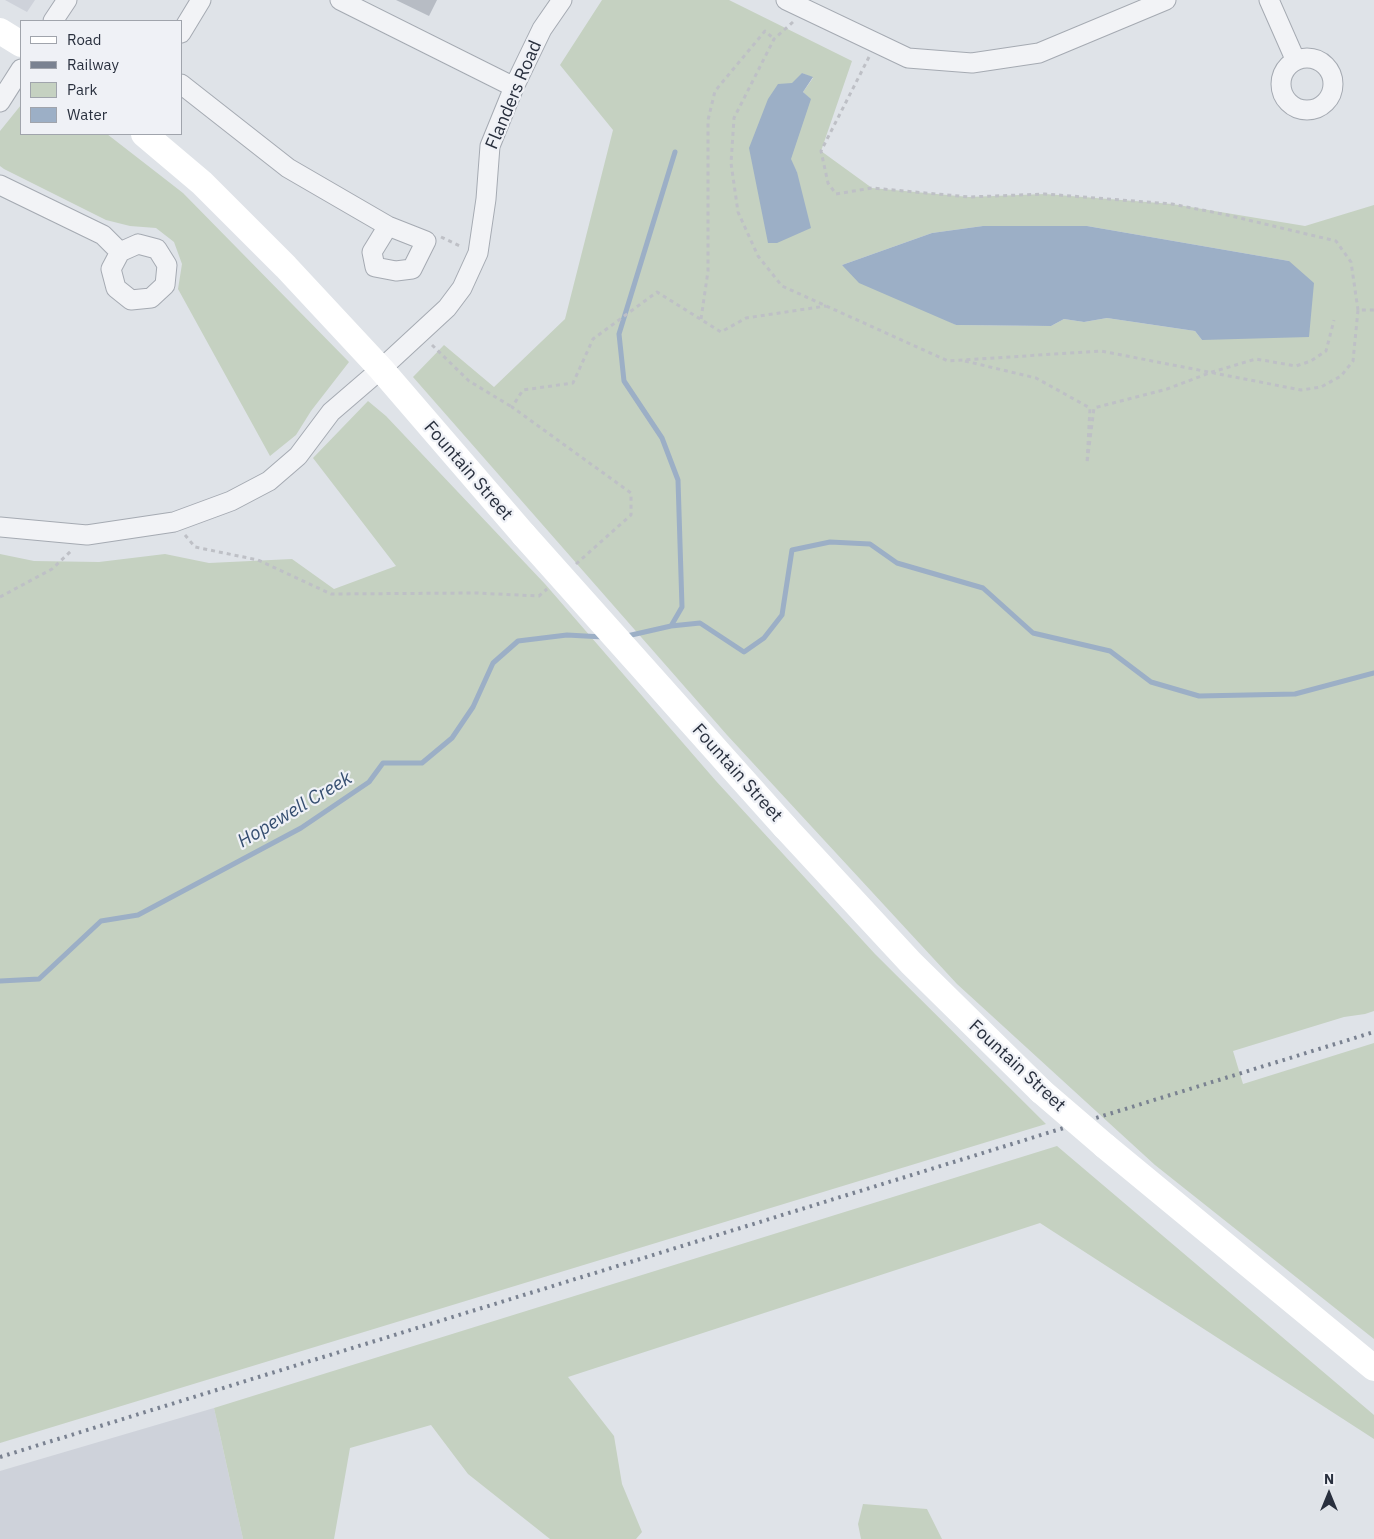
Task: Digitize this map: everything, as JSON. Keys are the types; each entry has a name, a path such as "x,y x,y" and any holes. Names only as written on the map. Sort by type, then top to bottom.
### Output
{"main road":[{"path":"0,31 20,43"},
{"name":"Fountain Street","path":"145,135 202,183 286,266 381,369 524,535 785,827 911,963 1041,1091 1374,1368"}],"street":[{"path":"54,20 67,0"},
{"path":"182,31 201,0"},
{"path":"340,0 514,87"},
{"name":"Flanders Road","path":"0,527 87,535 174,522 232,501 269,481 298,456 331,412 447,308 462,288 478,253 486,199 490,146 514,87 542,29 562,0"},
{"path":"786,0 809,5 876,43 908,58 972,63 1039,53 1166,0"},
{"path":"1269,0 1295,59"},
{"path":"0,102 20,71"},
{"path":"182,85 288,168 388,226 426,241 412,270 396,271 375,266 372,252 388,226"},
{"path":"0,186 103,235 120,252"}],"path":[{"path":"809,5 774,39 734,118 731,163 738,212 758,256 782,286 948,361 1101,351 1301,390 1321,387 1340,376 1353,361 1358,310 1351,262 1336,241 1172,204 1046,194 969,197 872,188 836,194 828,184 821,151 876,43"},
{"path":"701,319 708,271 708,120 715,90 765,31 774,39"},
{"path":"426,241 439,236 478,253"},
{"path":"512,407 523,390 573,383 593,339 657,292 721,332 746,318 826,306"},
{"path":"1358,310 1374,310"},
{"path":"962,360 1036,378 1092,408 1167,389 1212,372 1256,359 1296,366 1311,361 1326,352 1334,320"},
{"path":"420,332 469,381 512,407 631,493 631,515 575,565"},
{"path":"1092,408 1087,463 1092,408"},
{"path":"174,522 195,547 258,560 331,594 476,593 539,596 554,584"},
{"path":"0,597 52,569 87,535"}],"shaded area":[{"path":"5,0 35,0 27,12"},
{"path":"214,1408 243,1539 0,1539 0,1471"}],"green space":[{"path":"602,0 729,0 852,61 821,151 872,188 969,197 1045,194 1172,204 1305,226 1374,205 1374,1011 1344,1017 1233,1051 1243,1084 1374,1043 1374,1339 1155,1165 957,984 727,735 413,377 444,345 494,387 565,319 613,130 560,65","holes":["802,73 813,78 803,92 810,99 790,159 797,172 768,243","983,226 1087,226 1289,261 1202,340 1195,331 1107,318 1084,322 1064,319 1051,326 956,325 842,265 932,233"]},
{"path":"20,106 20,135 108,135 183,193 349,362 311,411 296,435 270,456 178,289 182,264 174,242 156,228 130,226 106,220 4,169 0,166 0,131"},
{"path":"368,401 386,416 545,584 716,781 875,954 1046,1124 0,1443 0,554 34,561 99,562 165,554 209,563 292,559 334,589 396,566 313,458"},
{"path":"1057,1146 1374,1415 1374,1439 1040,1223 568,1377 614,1436 622,1484 642,1532 636,1539 550,1539 468,1474 431,1425 350,1448 334,1539 243,1539 214,1408"},
{"path":"863,1504 927,1509 942,1539 861,1539 858,1524"}],"water":[{"path":"802,73 813,77 803,92 811,99 791,159 797,172 811,228 777,243 768,243 749,148 768,99 778,84 792,83"},
{"path":"983,226 1087,226 1289,261 1314,283 1309,337 1202,340 1195,331 1107,318 1084,322 1064,319 1051,326 956,325 859,283 842,265 932,233"}],"building":[{"path":"396,0 437,0 429,16"}],"waterway":[{"path":"671,626 682,607 678,480 662,438 624,381 619,334 675,152"},
{"name":"Hopewell Creek","path":"627,636 671,626 700,623 744,652 764,638 782,615 792,550 830,542 870,544 897,563 983,588 1033,633 1110,651 1151,682 1199,696 1295,694 1374,673"},
{"name":"Hopewell Creek","path":"0,981 39,979 101,921 138,915 301,828 369,782 383,763 422,763 452,738 473,707 493,663 518,641 567,635 603,637"}],"railway":[{"path":"0,1457 1374,1032"}]}
